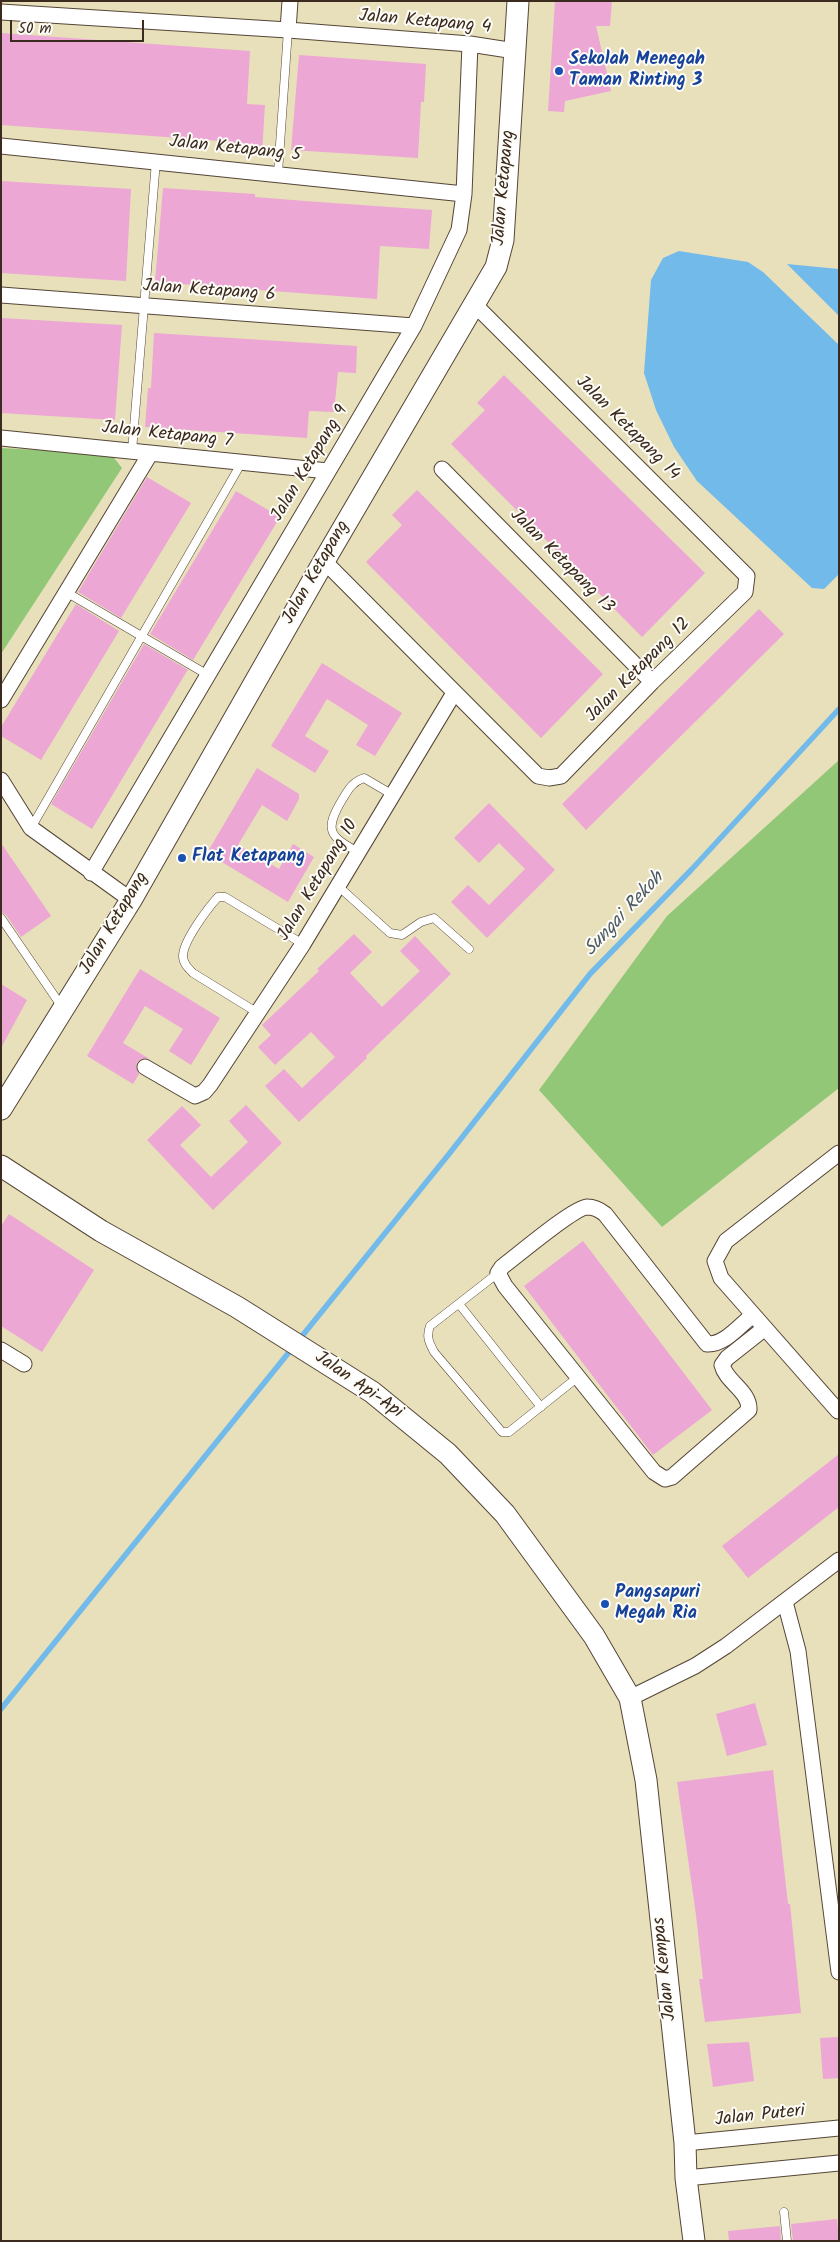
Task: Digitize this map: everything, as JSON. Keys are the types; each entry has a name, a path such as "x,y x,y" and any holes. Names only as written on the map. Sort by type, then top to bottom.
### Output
{"street":[{"path":"288,30 290,1"},
{"name":"Jalan Ketapang","path":"4,1100 131,900 324,561 496,267 503,240 518,1"},
{"name":"Jalan Ketapang 4","path":"1,12 288,30 470,44 515,51"},
{"name":"Jalan Ketapang 9","path":"91,873 414,326 459,230 464,194 470,44"},
{"name":"Jalan Ketapang 5","path":"1,146 464,194"},
{"name":"Jalan Ketapang 6","path":"1,295 414,326"},
{"name":"Jalan Ketapang 14","path":"475,305 747,576 748,582"},
{"name":"Jalan Ketapang 7","path":"1,438 328,471"},
{"path":"1,700 150,454"},
{"name":"Jalan Ketapang 13","path":"442,469 652,682"},
{"path":"324,561 454,693"},
{"name":"Jalan Ketapang 12","path":"454,693 538,776 549,778 561,776 652,682 746,592 748,582"},
{"name":"Jalan Ketapang 10","path":"145,1067 195,1096 204,1092 210,1085 303,944 454,693"},
{"path":"1,780 31,828 131,900"},
{"path":"838,1411 721,1278 715,1261 726,1241 839,1153"},
{"name":"Jalan Api-Api","path":"1,1166 101,1231 237,1307 372,1392 448,1454 506,1514 594,1636 630,1698"},
{"path":"753,1315 722,1341 707,1344 605,1214 597,1208 588,1207 572,1214 502,1267 498,1273 505,1286 654,1472 665,1479 672,1477 748,1410 747,1398 724,1372 722,1365 765,1328"},
{"path":"1,1350 24,1364"},
{"path":"630,1698 694,1666 726,1646 839,1560"},
{"path":"785,1602 798,1651 839,1972"},
{"name":"Jalan Kempas","path":"630,1698 646,1780 694,2241"},
{"name":"Jalan Puteri","path":"685,2143 839,2128"},
{"path":"686,2178 839,2163"}],"lane":[{"path":"278,174 288,30"},
{"path":"132,452 156,161"},
{"path":"31,828 242,462"},
{"path":"66,592 208,675"},
{"path":"358,852 340,842 331,827 331,817 349,788 356,781 364,778 393,794"},
{"path":"338,886 390,933 402,935 421,922 434,918 469,949"},
{"path":"258,1013 193,973 185,964 183,956 186,945 212,904 218,897 225,897 303,944"},
{"path":"1,918 63,1009"},
{"path":"498,1273 430,1326 427,1334 434,1352 502,1432 509,1432 578,1377"},
{"path":"459,1304 541,1407"},
{"path":"784,2212 787,2241"}],"green space":[{"path":"1,448 111,454 122,468 1,654"},
{"path":"839,760 839,1088 662,1227 539,1090 667,916"}],"water":[{"path":"679,251 748,262 763,272 839,345 839,574 824,589 812,588 697,481 674,447 656,410 644,373 651,280 663,258"},
{"path":"787,264 839,269 839,316"}],"building":[{"path":"555,1 612,1 610,26 596,26 611,91 565,101 564,112 548,111"},
{"path":"1,33 250,51 247,104 265,105 262,153 234,151 234,142 1,125"},
{"path":"299,55 426,64 424,102 421,102 418,158 291,150"},
{"path":"1,181 131,189 126,281 1,273"},
{"path":"163,188 255,194 255,197 432,210 429,249 380,246 377,299 155,282"},
{"path":"1,318 122,325 115,420 1,413"},
{"path":"154,333 357,346 356,373 338,372 334,412 309,411 307,438 145,427 148,388 151,388"},
{"path":"504,375 705,573 642,637 451,444 485,410 477,403"},
{"path":"147,477 191,503 121,618 78,592"},
{"path":"417,490 603,674 541,738 366,562 402,525 392,515"},
{"path":"236,491 280,517 193,660 150,634"},
{"path":"76,604 119,631 41,760 1,736 1,727"},
{"path":"759,609 784,634 586,830 562,804"},
{"path":"144,644 188,670 92,829 51,804"},
{"path":"322,663 402,713 375,756 356,745 368,725 327,699 305,736 329,751 315,773 271,746"},
{"path":"257,768 299,794 299,799 287,821 262,805 238,845 279,869 293,844 314,857 288,902 207,853"},
{"path":"489,803 555,870 487,938 451,902 468,885 489,905 525,869 499,843 479,863 454,838"},
{"path":"1,843 51,916 21,937 6,915 1,912"},
{"path":"354,934 372,952 350,973 382,1007 420,971 400,951 415,936 451,974 366,1056 367,1058 299,1122 265,1086 284,1069 302,1088 335,1057 311,1032 275,1065 258,1047 271,1035 262,1025 319,971 317,969"},
{"path":"140,969 220,1018 191,1065 169,1051 183,1029 145,1006 123,1043 148,1058 137,1062 136,1067 139,1074 133,1084 87,1056"},
{"path":"1,984 27,1000 1,1048"},
{"path":"246,1105 282,1143 213,1210 147,1140 182,1106 201,1125 180,1145 211,1177 248,1142 229,1121"},
{"path":"9,1214 94,1270 42,1352 1,1326 1,1226"},
{"path":"583,1241 712,1410 653,1455 524,1286"},
{"path":"839,1454 839,1507 748,1578 722,1546"},
{"path":"755,1703 767,1745 727,1756 716,1714"},
{"path":"773,1770 788,1904 790,1904 801,2013 705,2022 699,1979 703,1979 696,1915 677,1782"},
{"path":"839,2037 839,2078 823,2079 820,2038"},
{"path":"749,2042 754,2081 713,2087 707,2044"},
{"path":"837,2219 839,2241 793,2241 791,2224"},
{"path":"780,2226 781,2241 729,2241 728,2231"}],"waterway":[{"name":"Sungai Rekoh","path":"1,1709 449,1154 590,974 692,869 839,709"}],"place":[{"name":"Sekolah Menegah Taman Rinting 3","path":"559,71"},
{"name":"Flat Ketapang","path":"182,858"},
{"name":"Pangsapuri Megah Ria","path":"605,1604"}]}
